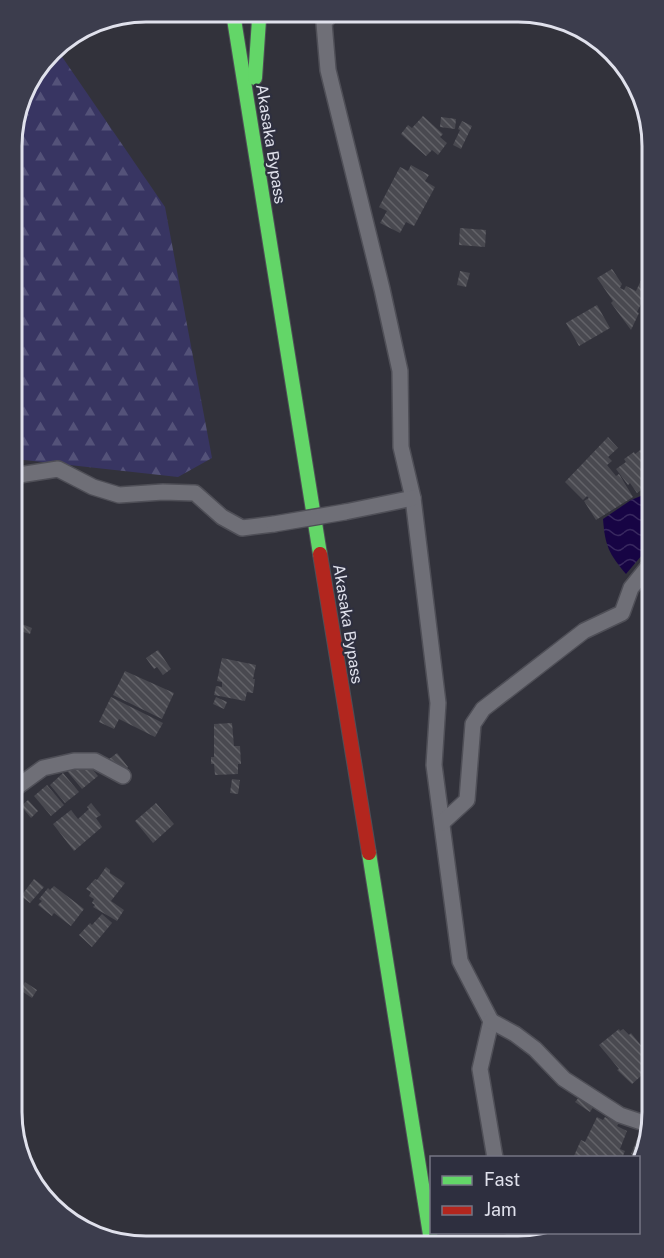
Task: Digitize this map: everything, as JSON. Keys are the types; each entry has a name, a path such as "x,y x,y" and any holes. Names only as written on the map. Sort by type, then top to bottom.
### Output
{"highway":[{"name":"Akasaka Bypass","path":"235,23 430,1236"},
{"name":"Akasaka Bypass","path":"245,23 430,1171"},
{"path":"254,79 259,23"}],"street":[{"path":"324,23 327,70 382,289 400,371 401,447 413,498 438,704 434,765 460,962 491,1021 515,1034 535,1049 564,1079 620,1115 641,1122"},
{"path":"22,475 58,469 93,487 119,495 163,492 195,493 222,517 242,528 345,512 413,498"},
{"path":"442,824 466,800 473,724 483,709 584,631 621,613 631,588 642,575"},
{"path":"22,783 43,768 74,761 95,761 123,776"},
{"path":"491,1021 480,1069 495,1156"}],"green space":[{"path":"62,56 165,207 212,458 178,477 22,460 22,146 32,99 43,78"}],"water":[{"path":"642,496 642,556 626,574 609,549 603,519"}],"building":[{"path":"423,116 443,134 440,137 447,143 438,155 432,150 426,156 401,134 408,125 412,128"},
{"path":"441,117 456,119 455,129 440,127"},
{"path":"462,121 472,126 461,149 453,145"},
{"path":"411,165 429,175 425,181 435,187 414,226 406,222 400,233 380,223 387,211 379,207 400,167 408,171"},
{"path":"460,228 486,230 485,247 459,245"},
{"path":"612,269 622,284 620,288 624,290 626,286 636,291 642,278 642,302 631,330 611,303 613,301 597,278"},
{"path":"460,271 470,273 466,287 457,285"},
{"path":"597,305 610,328 579,346 566,323"},
{"path":"608,437 618,448 608,457 612,461 607,465 616,476 619,474 633,497 596,520 584,501 589,498 587,496 583,500 565,482"},
{"path":"642,449 642,490 637,493 616,469 626,462 624,459 634,452 635,454"},
{"path":"22,624 32,628 30,634 22,632"},
{"path":"158,650 171,669 163,675 157,667 154,669 146,658"},
{"path":"222,658 256,665 253,693 247,692 245,701 214,695 216,686 222,687 222,682 217,681"},
{"path":"125,671 174,693 162,719 113,695"},
{"path":"111,697 163,723 155,737 119,719 114,729 99,722"},
{"path":"216,697 227,702 224,709 213,704"},
{"path":"232,723 234,746 240,746 241,764 238,764 238,774 215,775 214,764 211,764 211,757 214,757 214,724"},
{"path":"117,753 132,776 122,785 104,763"},
{"path":"83,758 98,776 82,789 67,771"},
{"path":"63,773 79,792 65,803 50,785"},
{"path":"232,779 240,780 238,794 230,793"},
{"path":"47,785 64,805 51,816 34,796"},
{"path":"28,800 38,811 31,818 22,805"},
{"path":"91,803 101,815 96,818 102,827 74,851 53,824 71,810 78,819 89,809 87,807"},
{"path":"156,803 174,824 153,843 135,821"},
{"path":"106,867 110,873 125,883 111,901 124,910 117,921 93,907 94,899 89,896 91,892 86,889 95,879 97,880"},
{"path":"34,879 44,887 30,903 22,895"},
{"path":"54,886 84,909 71,926 54,913 52,916 38,905 42,901 39,899 48,888 50,890"},
{"path":"102,914 112,923 92,947 79,935"},
{"path":"25,982 37,990 32,998 22,991"},
{"path":"619,1029 620,1031 623,1029 629,1035 631,1033 641,1045 641,1076 632,1084 617,1070 619,1069 599,1045"},
{"path":"580,1096 594,1106 590,1112 575,1102"},
{"path":"597,1117 603,1120 605,1117 619,1123 617,1126 627,1131 620,1149 625,1151 623,1156 574,1156 581,1140 585,1142"},
{"path":"639,1134 633,1155 631,1154"}],"traffic: fast":[{"path":"235,23 320,554"},
{"path":"255,78 259,23"},
{"path":"369,853 430,1236"}],"traffic: jam":[{"path":"320,554 369,853"}]}
